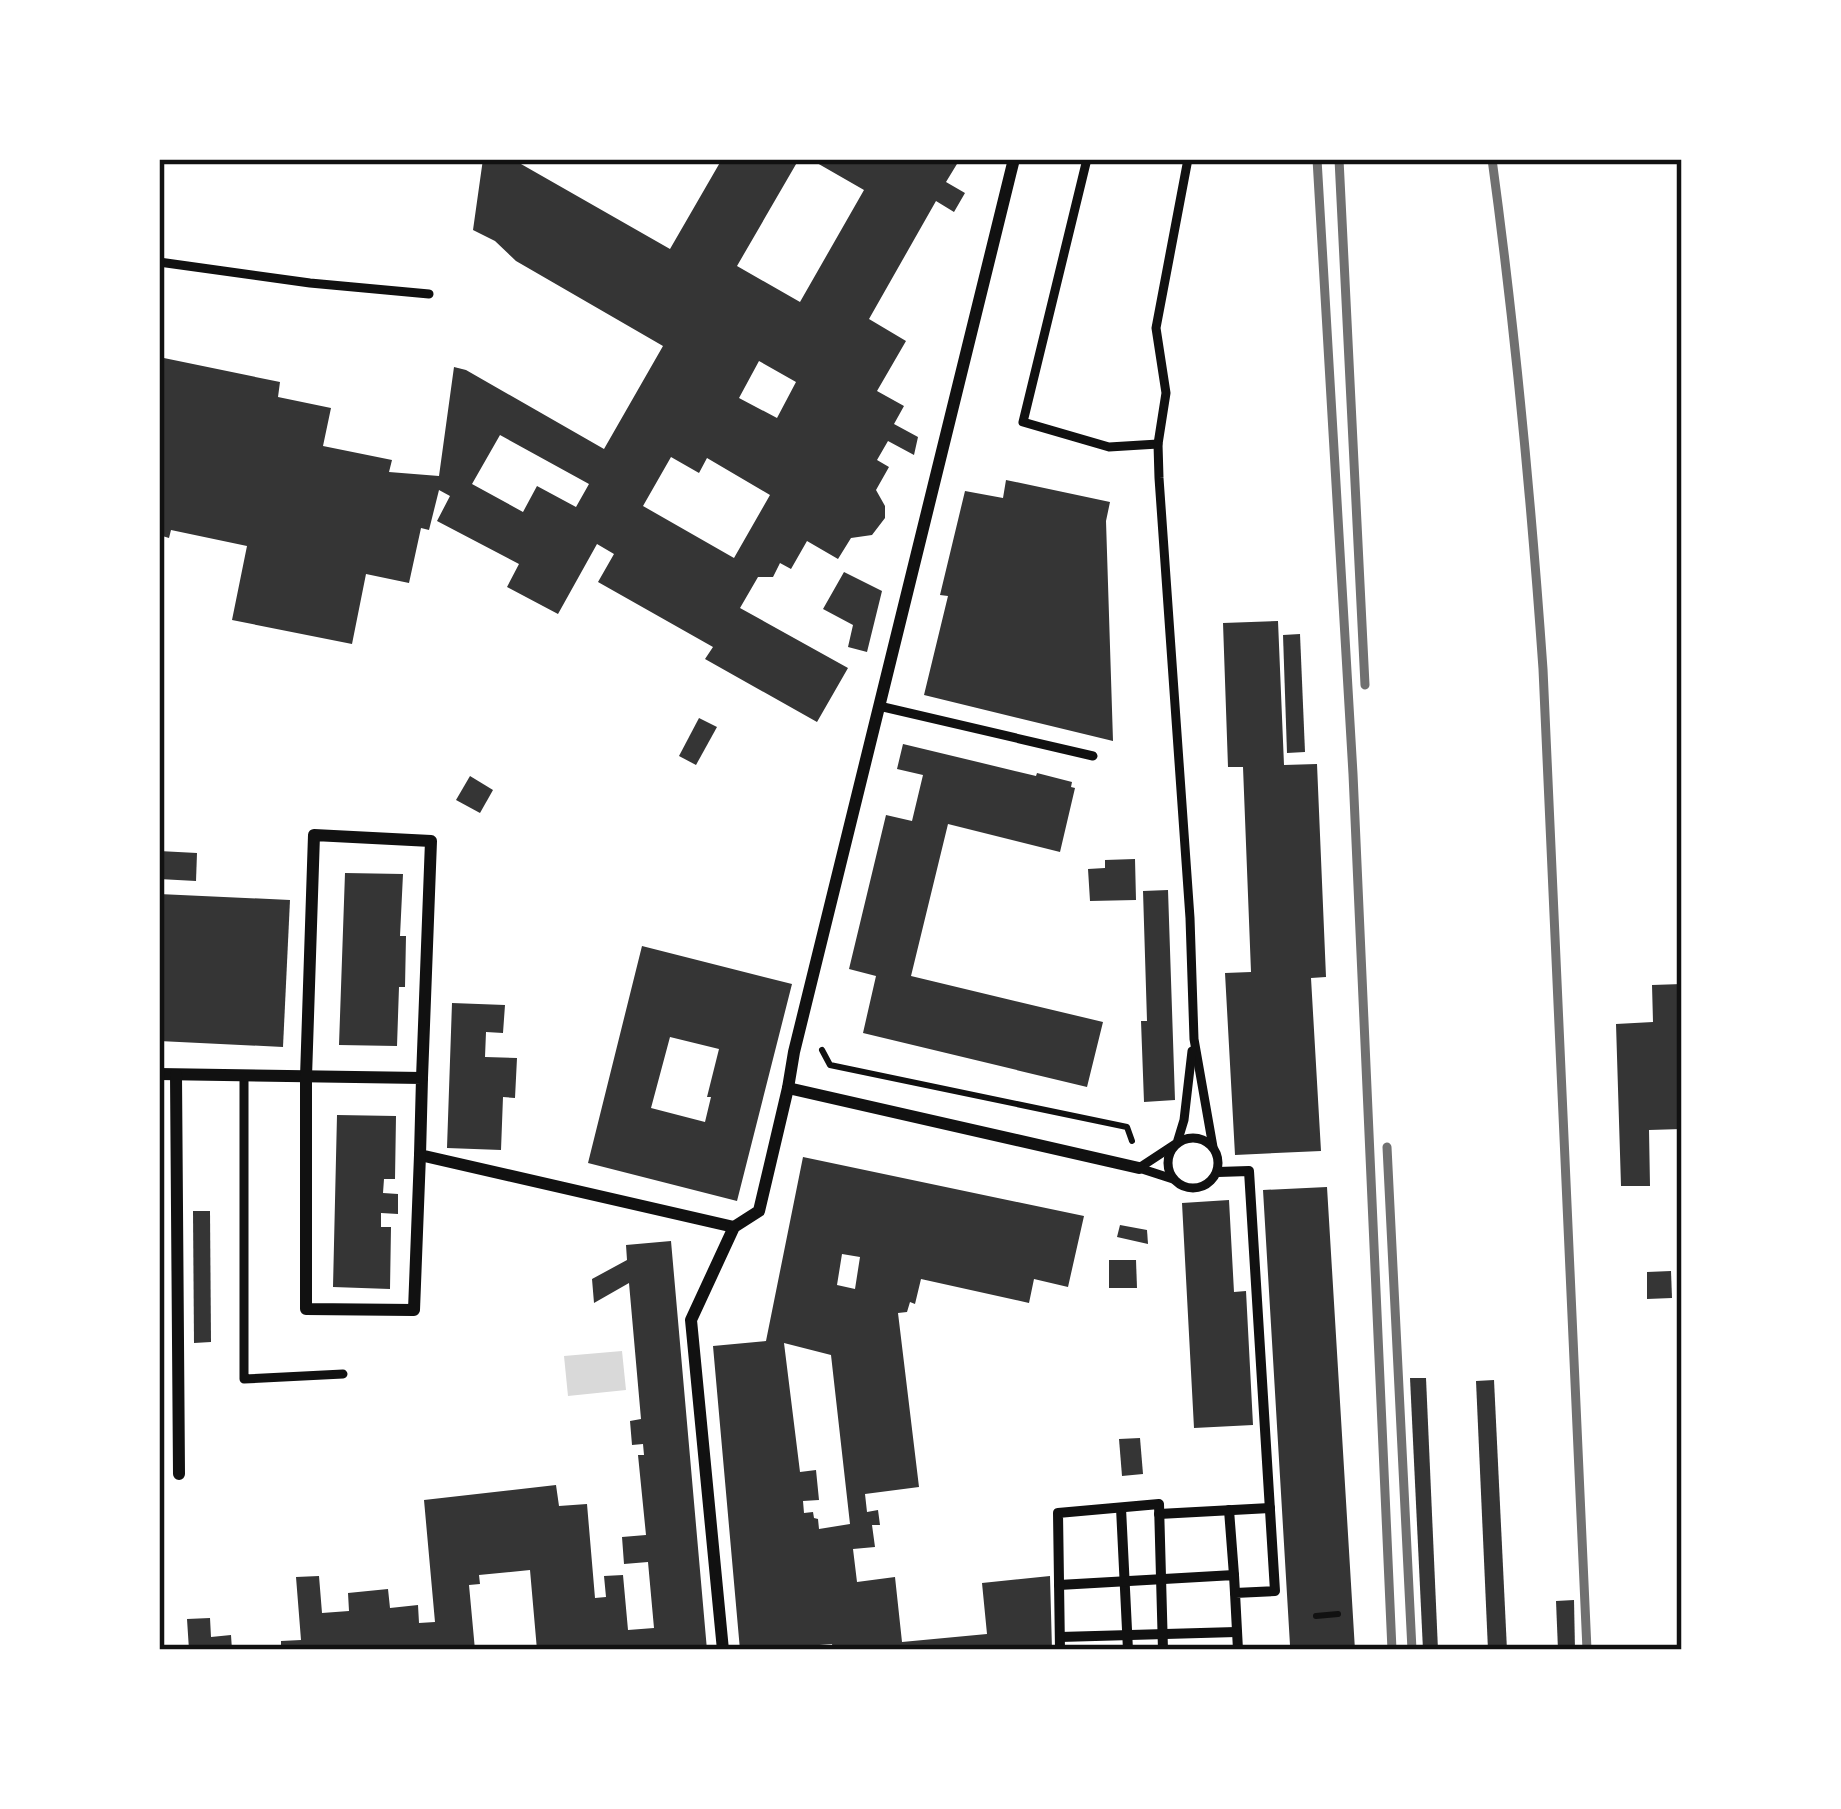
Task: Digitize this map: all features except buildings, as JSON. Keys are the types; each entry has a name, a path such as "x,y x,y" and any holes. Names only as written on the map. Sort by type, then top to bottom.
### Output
{"street":[{"path":"723,1650 691,1320 734,1227 759,1211 1014,159"},
{"path":"314,836 431,841 422,1078 414,1310 306,1309 306,1077 314,836"},
{"path":"159,1074 422,1078"},
{"path":"176,1075 178,1474"},
{"path":"788,1088 1139,1168"},
{"path":"420,1155 734,1227"},
{"path":"1218,1172 1249,1171 1275,1591 1235,1593"},
{"path":"1162,1650 1162,1634 1161,1579 1159,1504 1058,1513 1060,1643 1127,1635 1162,1634 1236,1632"},
{"path":"1120,1508 1128,1650"},
{"path":"1159,1514 1270,1508"},
{"path":"1229,1510 1238,1650"},
{"path":"1059,1586 1234,1575"}],"lane":[{"path":"1088,159 1023,422 1109,447 1159,444"},
{"path":"1174,1179 1169,1154 1184,1120 1193,1040 1190,918 1159,478 1166,393 1156,328 1188,159"},
{"path":"159,262 429,294"},
{"path":"879,706 1093,756"},
{"path":"1139,1168 1198,1188 1218,1172 1193,1040"},
{"path":"244,1077 244,1379 343,1374"},
{"path":"1139,1168 1189,1137 1213,1147"},
{"path":"159,1151 177,1152"}],"path":[{"path":"1316,1616 1338,1614"}],"shaded area":[{"path":"622,1351 626,1390 568,1396 564,1356"}],"railway":[{"path":"1317,159 1353,774 1392,1650"},
{"path":"1339,159 1365,685"},
{"path":"1492,159 1522,413 1543,669 1587,1650"},
{"path":"1387,1147 1412,1650"}]}
